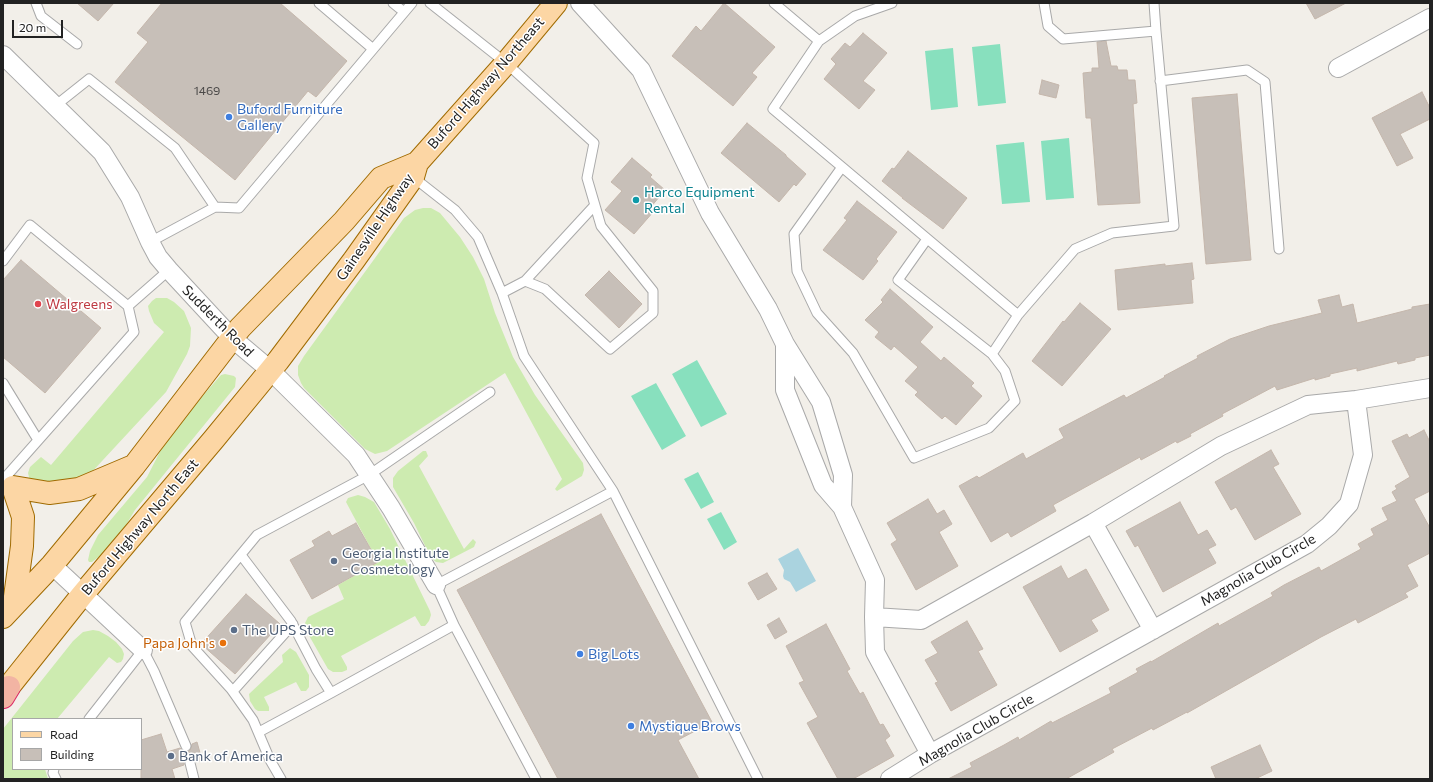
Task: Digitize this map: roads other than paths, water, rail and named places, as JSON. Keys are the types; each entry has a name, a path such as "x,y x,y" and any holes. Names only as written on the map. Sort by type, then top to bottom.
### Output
{"main road":[{"name":"Buford Highway Northeast","path":"414,170 556,3"},
{"name":"Gainesville Highway","path":"232,338 344,221 381,178 414,170"},
{"name":"Gainesville Highway","path":"274,365 354,260 414,170"},
{"path":"8,610 52,565 134,466 232,338"},
{"name":"Buford Highway North East","path":"5,693 82,595 214,439 274,365"},
{"path":"6,482 49,492 79,489 134,466"},
{"path":"6,482 23,517 22,546 8,610"}],"street":[{"path":"580,3 641,70 710,213 768,309 785,344 821,402 843,475 842,508"},
{"path":"1338,68 1430,18"},
{"name":"Sudderth Road","path":"3,55 102,152 130,196 158,257 169,270 232,338 274,365 356,455 391,508 436,585"},
{"path":"785,344 785,390 822,486 842,508 875,580 875,652 930,754"},
{"path":"874,616 921,620 1093,523 1221,446 1308,405 1356,400 1430,388"},
{"name":"Magnolia Club Circle","path":"890,779 930,754 1307,544 1329,526 1349,504 1363,455 1356,400"},
{"path":"803,435 828,428"},
{"path":"1093,523 1153,630"},
{"path":"52,565 82,595 143,650"}],"lane":[{"path":"36,3 41,16 77,44"},
{"path":"319,3 373,49"},
{"path":"394,3 404,12"},
{"path":"150,242 215,207 239,208 412,3"},
{"path":"430,3 506,63 594,143 588,178 601,226 653,291 653,313 610,349 545,289 525,281"},
{"path":"774,3 819,41"},
{"path":"892,3 855,16 819,41 773,108 1018,316"},
{"path":"1044,3 1048,26 1062,38 1156,31"},
{"path":"992,354 1018,316 1076,249 1112,233 1174,226 1154,3"},
{"path":"1160,81 1247,70 1265,82 1279,249"},
{"path":"55,106 89,79 175,148 215,207"},
{"path":"842,167 794,234 797,271 817,313 853,353 914,458 989,428 1015,401 1005,371 992,354 898,280 927,238"},
{"path":"414,170 455,210 478,237 502,293 524,356 613,491 758,779"},
{"path":"502,293 525,281 595,206"},
{"path":"3,260 30,225 128,306 134,332 38,440 6,482"},
{"path":"128,306 169,270"},
{"path":"3,383 38,440"},
{"path":"281,779 270,760 253,720 233,690 192,646 185,622 257,535 369,475 490,392"},
{"path":"536,779 454,625 436,585 613,491"},
{"path":"241,555 293,624 331,692"},
{"path":"233,690 293,624"},
{"path":"259,732 454,625"},
{"path":"90,718 143,650 186,746"},
{"path":"190,763 194,779"}],"water":[{"path":"798,548 816,581 796,592 790,582 784,579 784,570 778,559"}],"place":[{"name":"Buford Furniture Gallery","path":"229,117"},
{"name":"Harco Equipment Rental","path":"636,200"},
{"name":"Walgreens","path":"38,304"},
{"name":"Georgia Institute - Cosmetology","path":"334,561"},
{"name":"The UPS Store","path":"234,630"},
{"name":"Papa John's","path":"223,643"},
{"name":"Big Lots","path":"580,654"},
{"name":"Mystique Brows","path":"631,726"},
{"name":"Bank of America","path":"171,756"}]}
